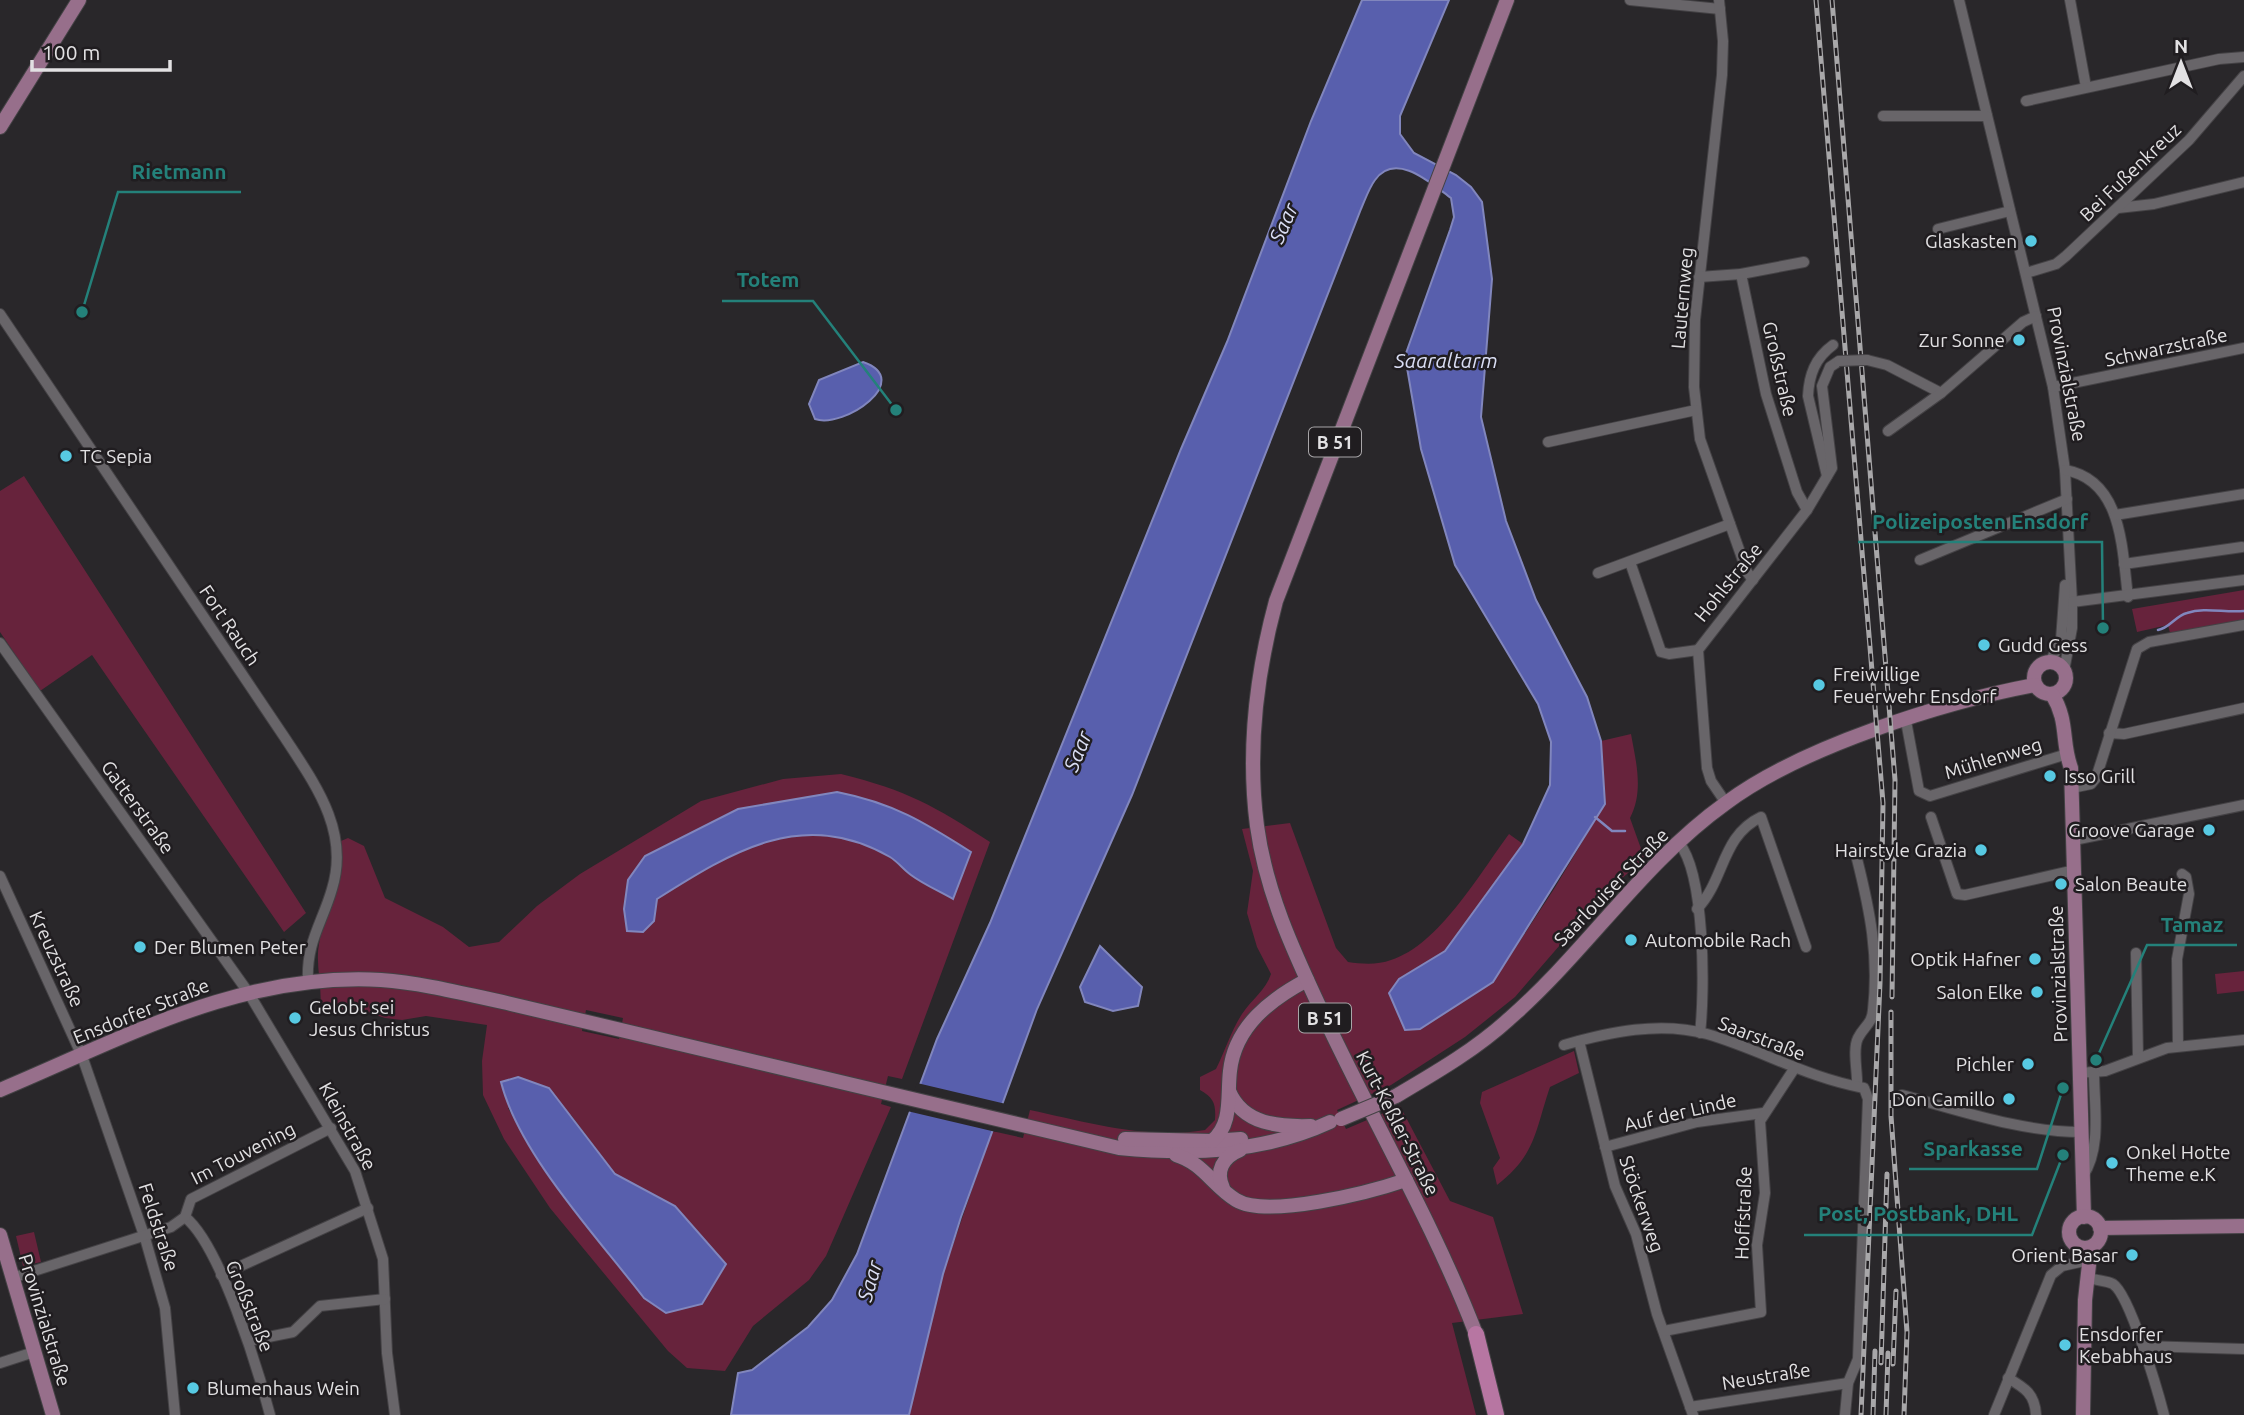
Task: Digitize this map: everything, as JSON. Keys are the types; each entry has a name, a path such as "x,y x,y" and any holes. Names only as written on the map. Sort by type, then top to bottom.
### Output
{"highway":[{"name":"B 51","path":"1476,1334 1496,1415"}],"main road":[{"path":"0,127 79,0"},
{"name":"Kurt-Keßler-Straße","path":"1476,1334 1463,1299 1281,924 1257,827 1252,750 1258,681 1276,601 1293,551 1507,0"},
{"path":"2050,662 2060,683 2040,691 2034,680 2039,665 2050,662"},
{"name":"Saarlouiser Straße","path":"1335,1121 1395,1096 1487,1038 1559,971 1679,843 1726,803 1798,761 1906,721 2034,680"},
{"name":"Provinzialstraße","path":"2060,683 2072,788 2087,1072 2081,1132 2084,1217"},
{"name":"Ensdorfer Straße","path":"0,1090 183,1011 248,992 308,982 342,980 416,984 584,1020 1064,1133"},
{"path":"1212,1141 1225,1126 1230,1068 1237,1047 1251,1023 1266,1004 1307,980"},
{"path":"1229,1091 1242,1110 1263,1122 1278,1127 1313,1126"},
{"path":"1064,1133 1154,1141 1212,1141 1254,1138 1335,1121"},
{"path":"1158,1152 1247,1147 1284,1140 1335,1121"},
{"path":"1064,1133 1119,1148 1187,1158 1226,1193 1247,1205 1279,1207 1366,1193 1406,1180"},
{"path":"1226,1193 1221,1184 1221,1165 1227,1156 1247,1147"},
{"path":"2084,1217 2094,1220 2100,1228 2098,1241 2084,1247 2070,1239 2069,1229 2075,1220 2084,1217"},
{"path":"2100,1228 2244,1226"},
{"name":"Provinzialstraße","path":"0,1236 53,1415"},
{"path":"2084,1247 2080,1262 2085,1300"},
{"path":"2083,1415 2087,1277 2084,1247"}],"street":[{"name":"Lauternweg","path":"1630,0 1720,4 1723,41 1719,108 1693,352 1696,410 1703,447 1747,572 1753,580"},
{"name":"Provinzialstraße","path":"1959,0 2053,387 2065,470 2072,602 2072,628 2060,683"},
{"path":"2070,0 2086,87"},
{"path":"2026,101 2219,59 2244,57"},
{"name":"Bei Fußenkreuz","path":"2025,273 2056,264 2119,208 2205,123 2244,76"},
{"path":"1883,116 1987,116"},
{"path":"2145,182 2154,204"},
{"path":"2119,208 2154,204 2244,182"},
{"path":"1938,229 2010,211"},
{"path":"1699,276 1741,274 1804,262"},
{"name":"Großstraße","path":"1741,274 1766,394 1797,492 1807,509"},
{"name":"Fort Rauch","path":"0,314 277,727 329,810 334,829 335,874 310,946 308,982"},
{"path":"1888,431 1941,393 2023,322 2036,316"},
{"path":"1827,476 1808,396 1812,371 1833,345"},
{"name":"Schwarzstraße","path":"2053,387 2244,348"},
{"name":"Hohlstraße","path":"1726,803 1710,781 1707,768 1698,650 1807,509 1827,476 1833,458 1822,386 1830,367 1839,362 1867,360 1887,365 1941,393"},
{"path":"1548,442 1696,410"},
{"path":"2065,470 2093,480 2110,501 2115,515 2128,597"},
{"path":"2115,515 2244,495"},
{"path":"1920,560 2067,499"},
{"path":"1598,573 1730,524"},
{"name":"Provinzialstraße","path":"2050,662 2061,640 2068,547"},
{"path":"2123,564 2242,547"},
{"path":"1629,562 1661,652 1669,654 1698,650"},
{"path":"2072,602 2128,597 2244,580"},
{"path":"2072,788 2091,784 2096,778 2137,649 2149,642 2244,625"},
{"name":"Gatterstraße","path":"0,642 248,992"},
{"path":"2109,733 2124,734 2244,708"},
{"name":"Mühlenweg","path":"1906,721 1919,791 1930,796 2038,762 2069,761"},
{"path":"2074,841 2244,805"},
{"path":"1698,909 1707,896 1733,840 1742,829 1761,817 1806,947"},
{"path":"1931,817 1957,894 1965,895 2075,870"},
{"path":"1679,843 1690,863 1698,909 1703,976 1700,1033"},
{"path":"1844,1415 1848,1383 1858,1359 1868,1099 1861,1087 1857,1043 1870,1026 1875,946 1873,921 1857,859"},
{"path":"2178,1046 2178,941 2189,894 2186,877 2182,874"},
{"name":"Kreuzstraße","path":"0,876 82,1056"},
{"path":"2136,953 2138,1056"},
{"name":"Kleinstraße","path":"248,992 355,1171 368,1208 383,1259 395,1415"},
{"name":"Saarstraße","path":"1564,1045 1638,1029 1700,1033 1794,1069 1861,1087"},
{"path":"2087,1072 2178,1046 2244,1040"},
{"name":"Stöckerweg","path":"1579,1041 1619,1199 1636,1234 1664,1331 1692,1411"},
{"name":"Feldstraße","path":"82,1056 145,1238 165,1308 175,1415"},
{"path":"1763,1114 1794,1069"},
{"name":"Provinzialstraße","path":"2082,1179 2090,1166 2094,1142 2087,1072"},
{"path":"1902,1095 1995,1119 2081,1132"},
{"name":"Auf der Linde","path":"1605,1147 1697,1122 1763,1114"},
{"name":"Hoffstraße","path":"1664,1331 1761,1312 1757,1245 1765,1193 1760,1127 1763,1114"},
{"name":"Im Touvening","path":"12,1278 145,1238 186,1217 191,1199 331,1128"},
{"path":"221,1275 368,1208"},
{"name":"Großstraße","path":"186,1217 194,1223 221,1275 249,1341 270,1415"},
{"path":"1994,1415 2051,1275 2062,1265 2080,1262"},
{"path":"2087,1277 2108,1283 2119,1292 2143,1346 2164,1415"},
{"path":"249,1341 293,1332 320,1306 385,1298"},
{"path":"2143,1346 2244,1349"},
{"path":"0,1363 34,1352"},
{"path":"2008,1378 2034,1398 2036,1415"},
{"name":"Neustraße","path":"1692,1411 1848,1383"}],"shaded area":[{"path":"24,476 306,913 284,932 92,655 40,691 0,632 0,491"},
{"path":"2244,590 2244,620 2170,633 2168,625 2137,632 2132,609"},
{"path":"1631,734 1638,787 1630,818 1644,857 1639,864 1586,908 1573,930 1515,997 1465,1037 1391,1085 1337,1110 1346,1129 1400,1106 1450,1201 1493,1217 1523,1314 1452,1323 1476,1415 909,1415 943,1274 992,1131 1023,1138 1030,1110 1117,1128 1161,1133 1205,1130 1215,1120 1213,1102 1200,1090 1200,1077 1216,1069 1238,1021 1266,985 1271,974 1257,947 1247,913 1253,871 1242,829 1290,823 1336,948 1348,962 1364,964 1381,963 1409,952 1442,924 1509,834 1523,844 1445,951 1399,979 1420,1029 1493,982 1554,889 1605,804 1601,741"},
{"path":"841,774 884,786 919,800 990,842 902,1079 888,1076 881,1104 891,1107 826,1256 809,1280 753,1326 725,1371 687,1368 668,1351 550,1208 504,1139 483,1095 482,1061 487,1025 426,1016 402,1020 385,1018 358,1009 320,1010 319,944 337,883 341,841 348,838 364,846 385,898 443,927 469,947 499,942 537,906 580,874 701,801 783,779","holes":["837,792 971,852 953,898 908,873 890,857 858,842 828,836 798,836 769,841 741,851 685,881 657,899 653,921 643,932 645,856 738,809","586,1010 623,1018 619,1039 582,1031","508,1108 571,1115 615,1174 644,1298 538,1160"]},
{"path":"2244,971 2244,991 2217,994 2215,974"},
{"path":"1574,1051 1579,1073 1550,1087 1527,1152 1510,1174 1497,1185 1493,1168 1500,1158 1480,1103 1482,1092"},
{"path":"34,1232 41,1262 23,1266 16,1236"}],"water":[{"path":"1362,0 1449,0 1400,116 1400,134 1414,153 1456,175 1471,187 1482,202 1492,279 1481,417 1506,521 1536,600 1587,697 1601,741 1605,804 1493,982 1420,1029 1405,1030 1389,993 1399,979 1445,951 1523,844 1550,785 1551,742 1538,704 1455,565 1421,449 1405,356 1454,217 1451,198 1414,173 1393,168 1375,180 1366,198 1132,795 1037,1009 943,1274 909,1415 731,1415 738,1373 752,1370 808,1327 832,1300 857,1254 937,1039 990,923 1181,449 1227,342 1311,121"},
{"path":"863,362 877,370 882,380 878,391 857,410 842,417 815,419 809,404 819,380"},
{"path":"837,792 892,808 971,852 953,899 916,878 890,857 858,842 828,836 798,836 769,841 713,865 657,899 654,921 643,932 627,931 624,909 628,880 645,856 738,809"},
{"path":"1100,946 1142,987 1138,1006 1113,1011 1085,1002 1080,987"},
{"path":"518,1077 549,1088 615,1174 675,1206 726,1264 702,1304 666,1313 644,1298 562,1194 524,1138 501,1082"}],"pier":[{"path":"917,1083 1006,1104 996,1132 907,1111"}],"waterway":[{"path":"2158,630 2194,611 2244,611"},
{"path":"1595,817 1612,831 1625,831"}],"railway":[{"path":"1816,0 1883,803 1880,983 1861,1415"},
{"path":"1832,0 1895,780 1892,997"},
{"path":"1891,1012 1891,1116 1907,1332 1904,1415"},
{"path":"1881,1363 1887,1174"},
{"path":"1893,1364 1896,1291"},
{"path":"1873,1415 1875,1351"},
{"path":"1886,1415 1888,1353"}],"place":[{"name":"Glaskasten","path":"2031,241"},
{"name":"Rietmann","path":"82,312"},
{"name":"Zur Sonne","path":"2019,340"},
{"name":"Totem","path":"896,410"},
{"name":"TC Sepia","path":"66,456"},
{"name":"Polizeiposten Ensdorf","path":"2103,628"},
{"name":"Gudd Gess","path":"1984,645"},
{"name":"Freiwillige Feuerwehr Ensdorf","path":"1819,685"},
{"name":"Isso Grill","path":"2050,776"},
{"name":"Groove Garage","path":"2209,830"},
{"name":"Hairstyle Grazia","path":"1981,850"},
{"name":"Salon Beaute","path":"2061,884"},
{"name":"Automobile Rach","path":"1631,940"},
{"name":"Der Blumen Peter","path":"140,947"},
{"name":"Optik Hafner","path":"2035,959"},
{"name":"Salon Elke","path":"2037,992"},
{"name":"Gelobt sei Jesus Christus","path":"295,1018"},
{"name":"Tamaz","path":"2096,1060"},
{"name":"Pichler","path":"2028,1064"},
{"name":"Sparkasse","path":"2063,1088"},
{"name":"Don Camillo","path":"2009,1099"},
{"name":"Post, Postbank, DHL","path":"2063,1155"},
{"name":"Onkel Hotte Theme e.K","path":"2112,1163"},
{"name":"Orient Basar","path":"2132,1255"},
{"name":"Ensdorfer Kebabhaus","path":"2065,1345"},
{"name":"Blumenhaus Wein","path":"193,1388"}],"water label":[{"name":"Saar","path":"1283,223"},
{"name":"Saaraltarm","path":"1446,360"},
{"name":"Saar","path":"1077,751"},
{"name":"Saar","path":"869,1281"}]}
